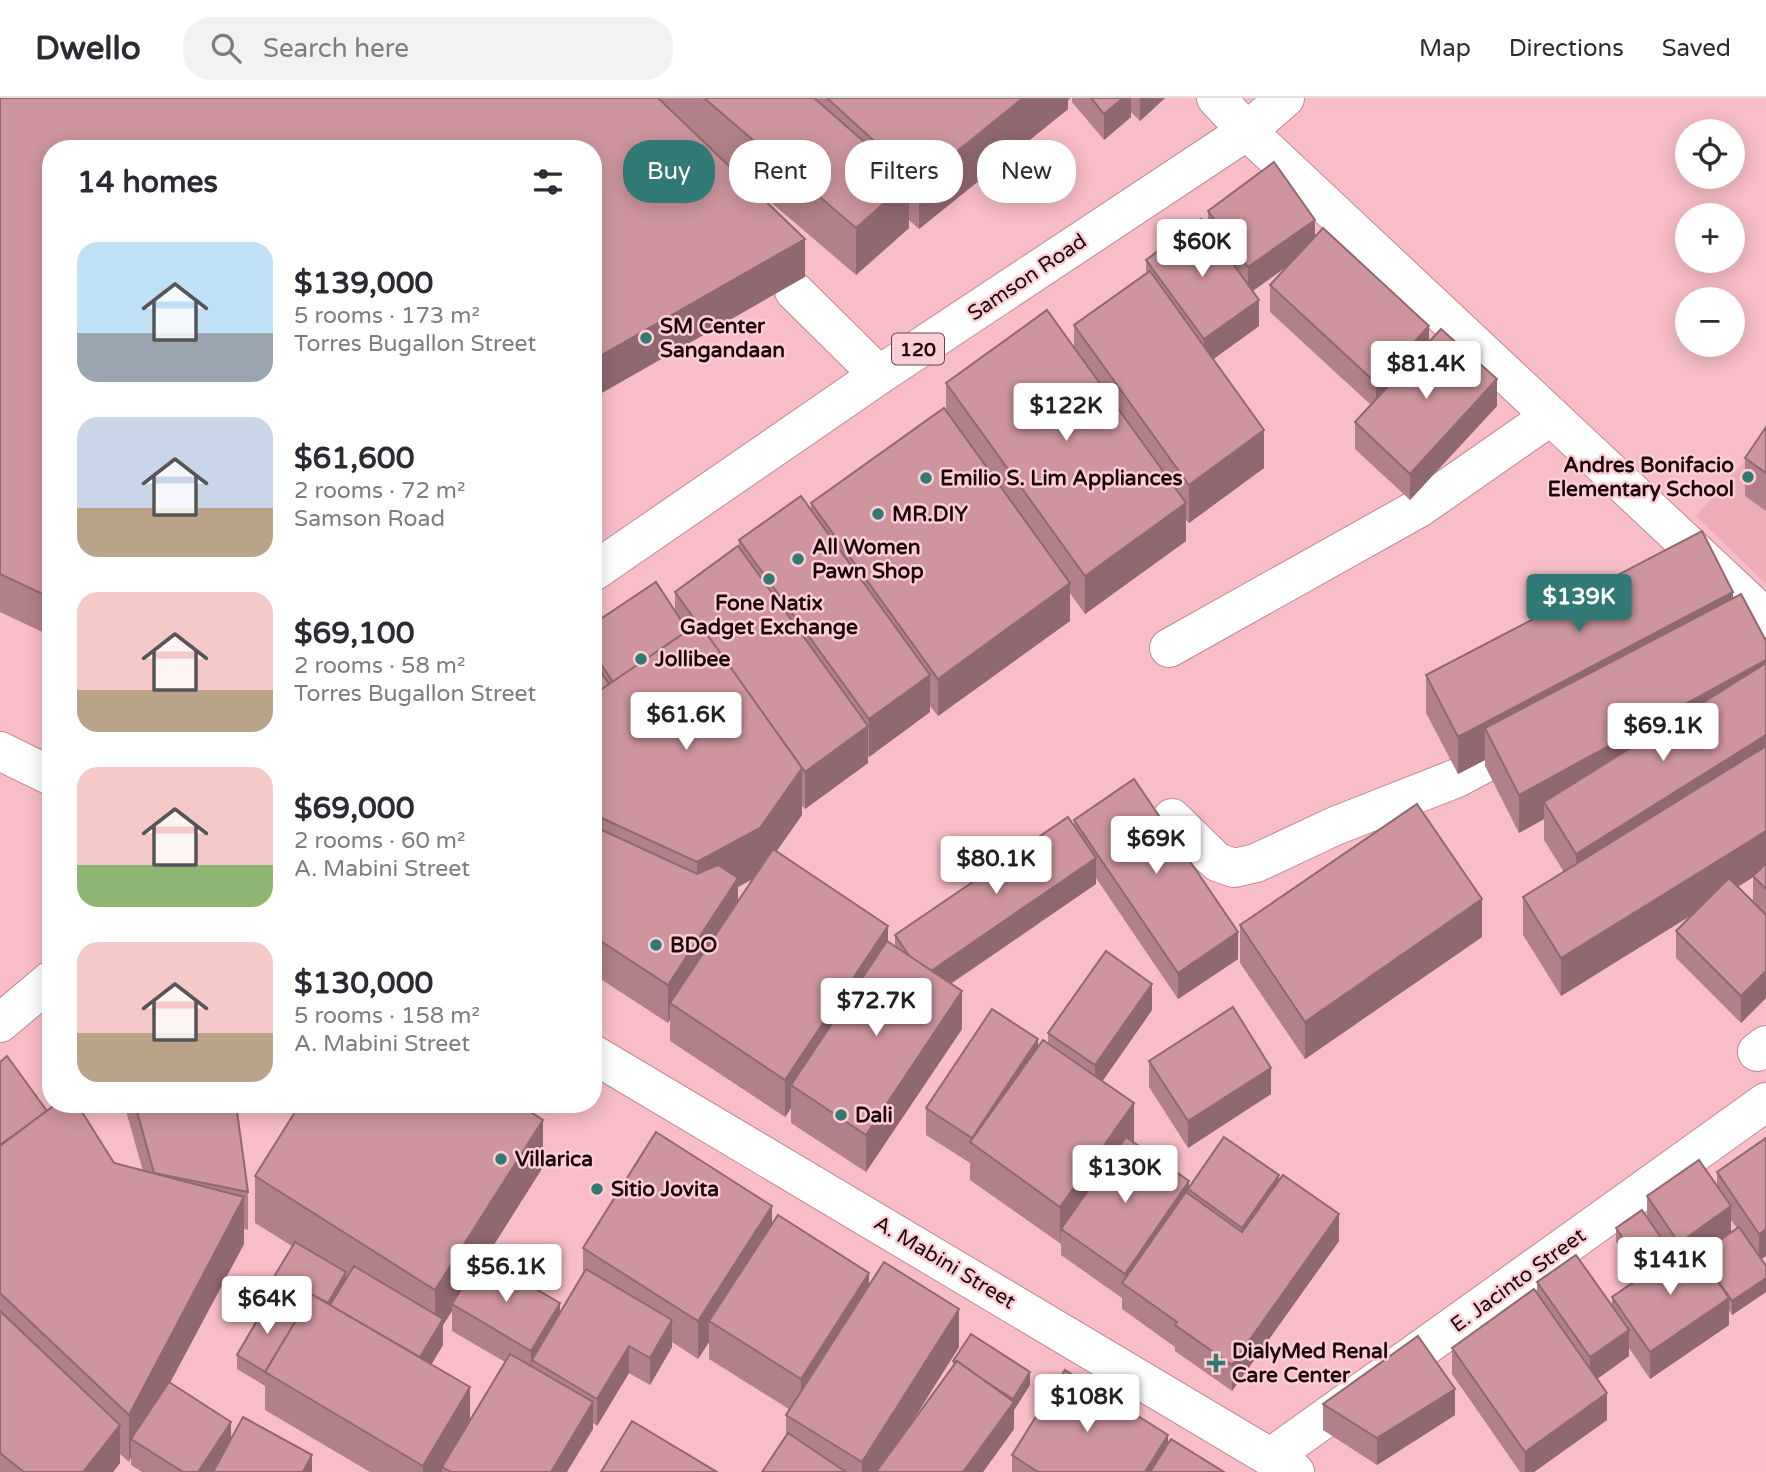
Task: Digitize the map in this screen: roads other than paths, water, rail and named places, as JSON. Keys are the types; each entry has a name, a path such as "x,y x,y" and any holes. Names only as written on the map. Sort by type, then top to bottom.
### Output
{"main road":[{"path":"1216,98 1247,131 1551,416 1753,621"},
{"name":"Samson Road","path":"602,566 879,375 1247,131 1285,98"},
{"path":"794,291 879,375"},
{"path":"1169,648 1419,508 1551,416"},
{"path":"1172,818 1217,862 1234,868 1256,863 1335,826 1457,778 1558,725"},
{"path":"0,751 42,772"},
{"path":"0,1023 42,988"},
{"path":"0,1030 42,1019"},
{"name":"A. Mabini Street","path":"602,1059 1283,1465"},
{"name":"E. Jacinto Street","path":"1283,1465 1766,1102"}],"place":[{"name":"SM Center Sangandaan","path":"646,338"},
{"name":"Andres Bonifacio Elementary School","path":"1748,477"},
{"name":"Emilio S. Lim Appliances","path":"926,478"},
{"name":"MR.DIY","path":"878,514"},
{"name":"All Women Pawn Shop","path":"798,559"},
{"name":"Fone Natix Gadget Exchange","path":"769,579"},
{"name":"Jollibee","path":"641,659"},
{"name":"BDO","path":"656,945"},
{"name":"Dali","path":"841,1115"},
{"name":"Villarica","path":"501,1159"},
{"name":"Sitio Jovita","path":"597,1189"},
{"name":"DialyMed Renal Care Center","path":"1216,1363"}]}
